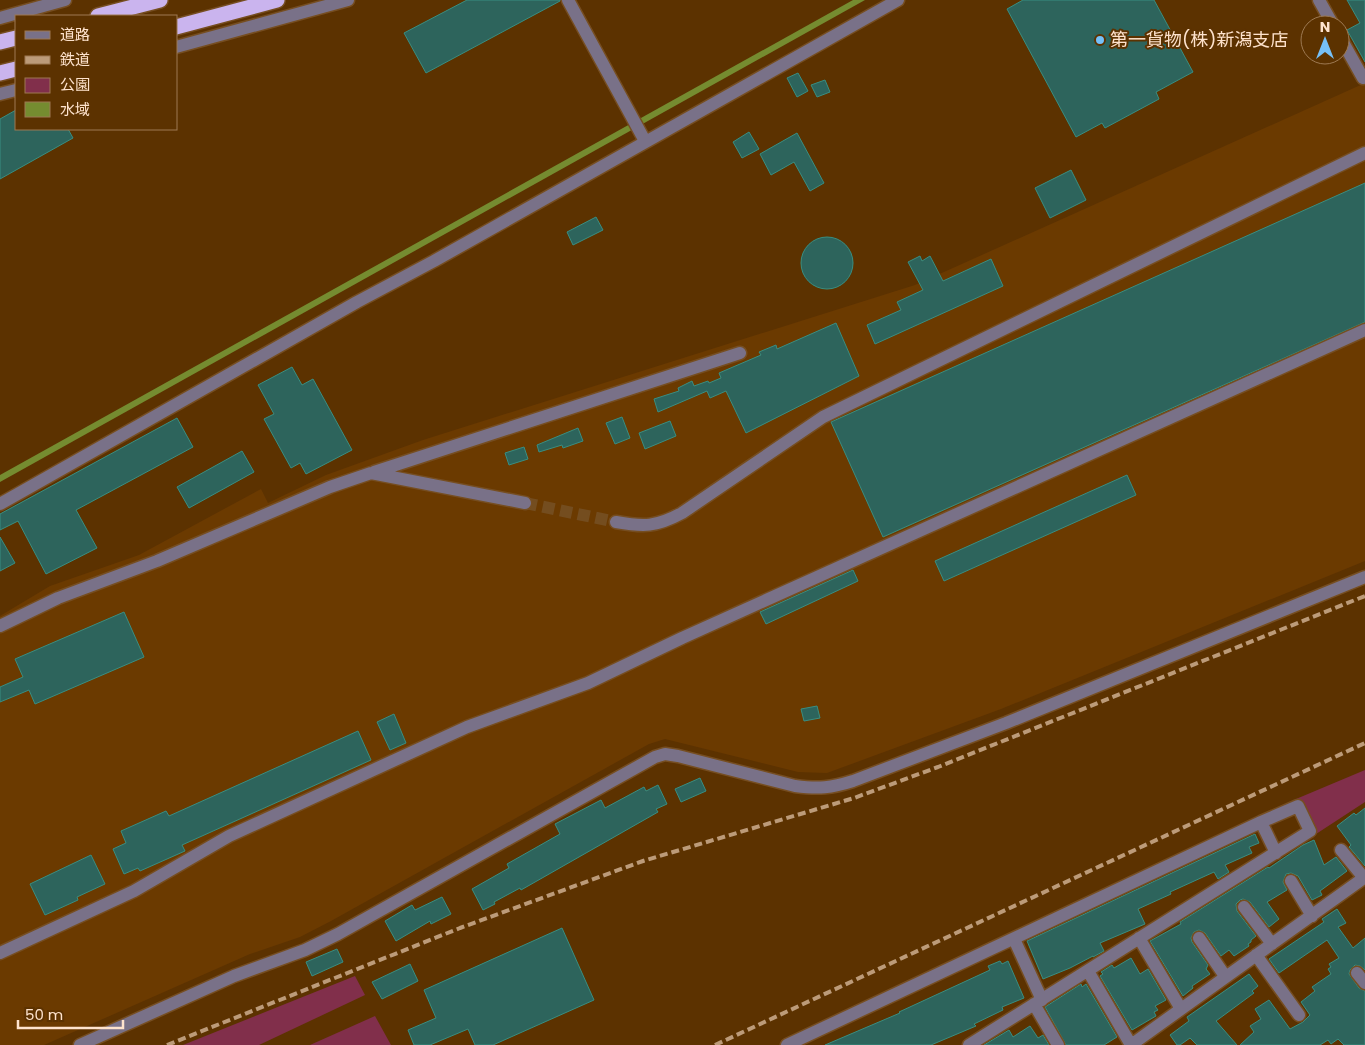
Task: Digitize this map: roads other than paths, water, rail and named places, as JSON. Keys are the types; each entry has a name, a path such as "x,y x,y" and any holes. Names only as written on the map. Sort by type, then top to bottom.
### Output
{"highway":[{"path":"102,15 160,0"},
{"path":"178,26 277,0"},
{"path":"0,42 15,38"},
{"path":"0,73 15,69"}],"street":[{"path":"0,18 65,0"},
{"path":"178,46 348,0"},
{"path":"568,0 645,141"},
{"path":"0,504 898,0"},
{"path":"1319,0 1327,15"},
{"path":"1350,55 1363,78"},
{"path":"0,94 15,90"},
{"path":"616,522 641,526 669,520 823,417 1365,153"},
{"path":"0,953 134,891 229,836 467,727 588,684 682,638 1365,330"},
{"path":"0,626 58,598 157,561 330,487 740,353"},
{"path":"371,473 525,503"},
{"path":"80,1045 234,976 305,950 338,934 655,757 666,754 678,756 795,786 830,788 1006,723 1365,577"},
{"path":"787,1045 1298,806 1310,831 969,1045"},
{"path":"1261,822 1276,853"},
{"path":"1088,971 1131,1045 1364,877 1341,850"},
{"path":"1291,881 1312,916"},
{"path":"1244,907 1272,944"},
{"path":"1139,938 1181,1009"},
{"path":"1199,938 1225,976"},
{"path":"1014,939 1038,1002 1058,1045"},
{"path":"1256,955 1299,1015"},
{"path":"1357,973 1365,984"}],"water":[{"path":"853,0 865,0 0,482 0,475"}],"tunnel":[{"path":"525,503 616,522"}],"railway":[{"path":"167,1045 460,928 643,861 854,798 938,767 1365,596"},
{"path":"715,1045 1365,743"}],"place":[{"name":"第一貨物(株)新潟支店","path":"1100,40"}]}
